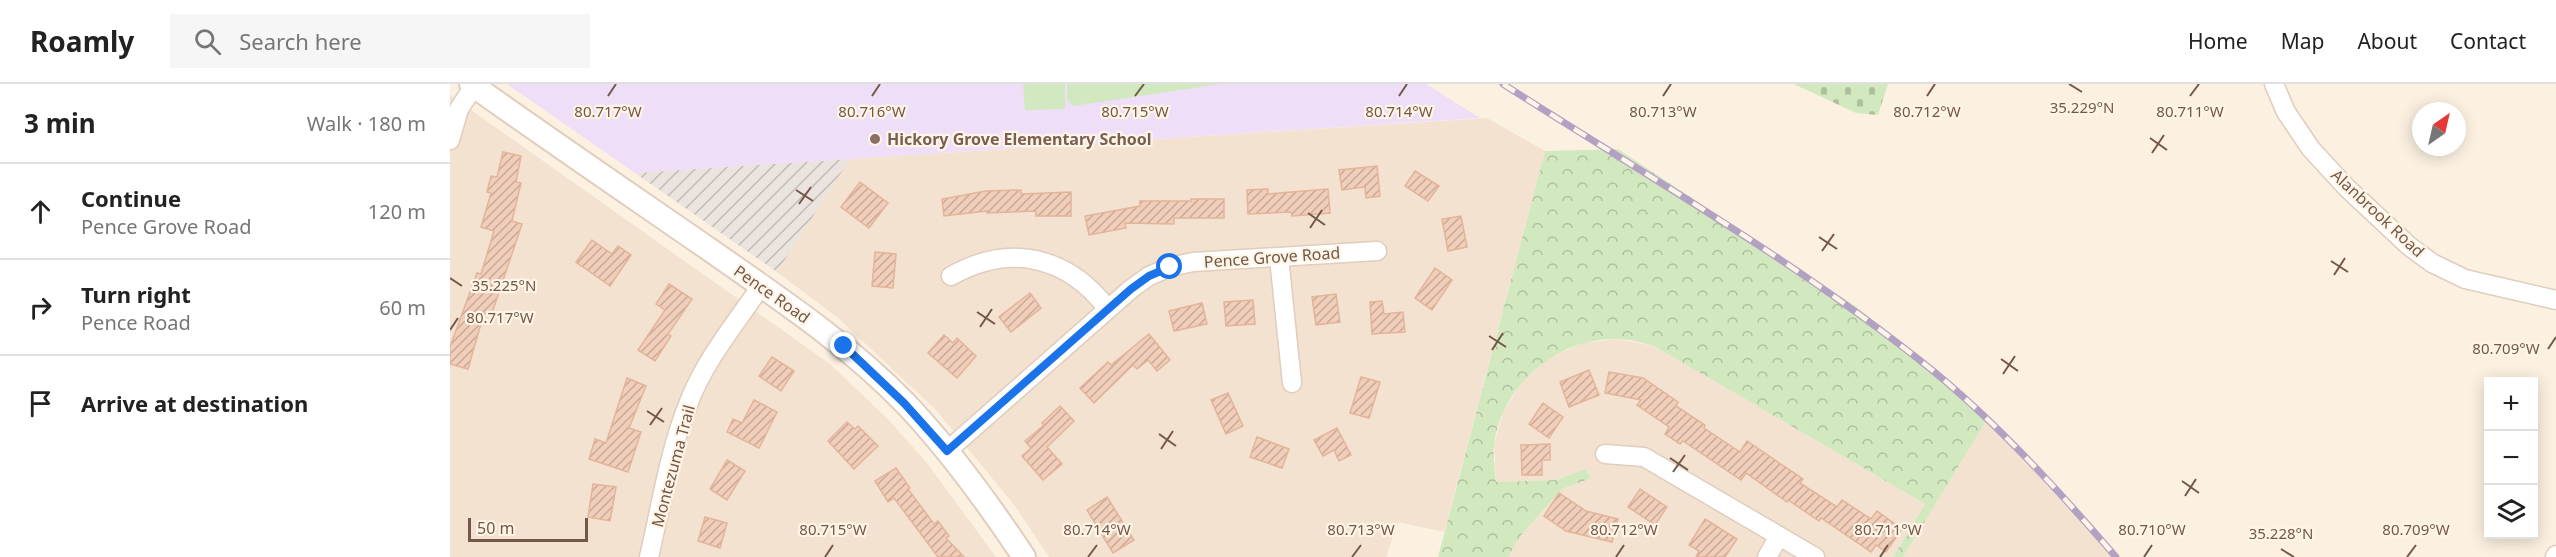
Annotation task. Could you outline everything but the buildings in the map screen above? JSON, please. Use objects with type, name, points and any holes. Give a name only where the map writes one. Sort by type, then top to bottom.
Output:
[{"type":"street","name":"Alanbrook Road","points":[[2274,84],[2286,112],[2311,148],[2348,188],[2409,246],[2432,263],[2465,279],[2556,300]]},
{"type":"street","points":[[450,140],[459,109],[472,85]]},
{"type":"street","name":"Pence Road","points":[[472,85],[844,346],[904,403],[947,451],[989,505],[1024,557]]},
{"type":"street","name":"Pence Grove Road","points":[[947,451],[1107,308],[1149,276],[1170,267],[1193,262],[1377,251]]},
{"type":"street","points":[[1279,258],[1292,383]]},
{"type":"street","points":[[951,276],[969,266],[988,261],[1035,260],[1067,270],[1081,279],[1107,308]]},
{"type":"street","name":"Montezuma Trail","points":[[649,557],[681,423],[690,399],[713,357],[761,286]]},
{"type":"street","points":[[1605,454],[1644,457],[1815,557]]},
{"type":"street","points":[[1767,557],[1779,536]]},
{"type":"shaded area","name":"Hickory Grove Elementary School","points":[[507,84],[1426,84],[1480,118],[635,173]]},
{"type":"shaded area","points":[[450,95],[830,364],[888,419],[927,463],[996,557],[450,557]]},
{"type":"shaded area","points":[[1487,118],[1545,151],[1444,532],[1398,522],[1386,557],[1049,557],[1015,506],[936,410],[838,318],[777,272],[850,159]]},
{"type":"shaded area","points":[[850,159],[777,272],[635,173]]},
{"type":"shaded area","points":[[1618,339],[1654,346],[1925,504],[1893,557],[1508,557],[1521,535],[1562,489],[1590,478],[1585,469],[1556,480],[1496,482],[1494,445],[1503,412],[1523,380],[1549,358],[1583,343]]},
{"type":"shaded area","points":[[1988,418],[2057,490],[2114,557],[1903,557]]},
{"type":"green space","points":[[1023,84],[1065,84],[1065,109],[1025,110]]},
{"type":"green space","points":[[1067,84],[1221,84],[1073,106],[1067,99]]},
{"type":"green space","points":[[1794,84],[1888,84],[1878,115],[1856,113]]},
{"type":"green space","points":[[1618,149],[1855,306],[1912,351],[1988,418],[1903,557],[1893,557],[1925,504],[1654,346],[1618,339],[1574,346],[1554,356],[1536,369],[1520,385],[1508,403],[1499,423],[1494,445],[1496,482],[1556,480],[1585,469],[1591,478],[1562,489],[1521,535],[1508,557],[1438,557],[1545,151]]},
{"type":"railway","points":[[1503,84],[1775,256],[1881,330],[1957,391],[2005,436],[2116,557]]},
{"type":"place","name":"Hickory Grove Elementary School","points":[[875,139]]},
{"type":"route","points":[[844,346],[904,403],[947,451],[1107,308],[1149,276],[1170,267]]}]
